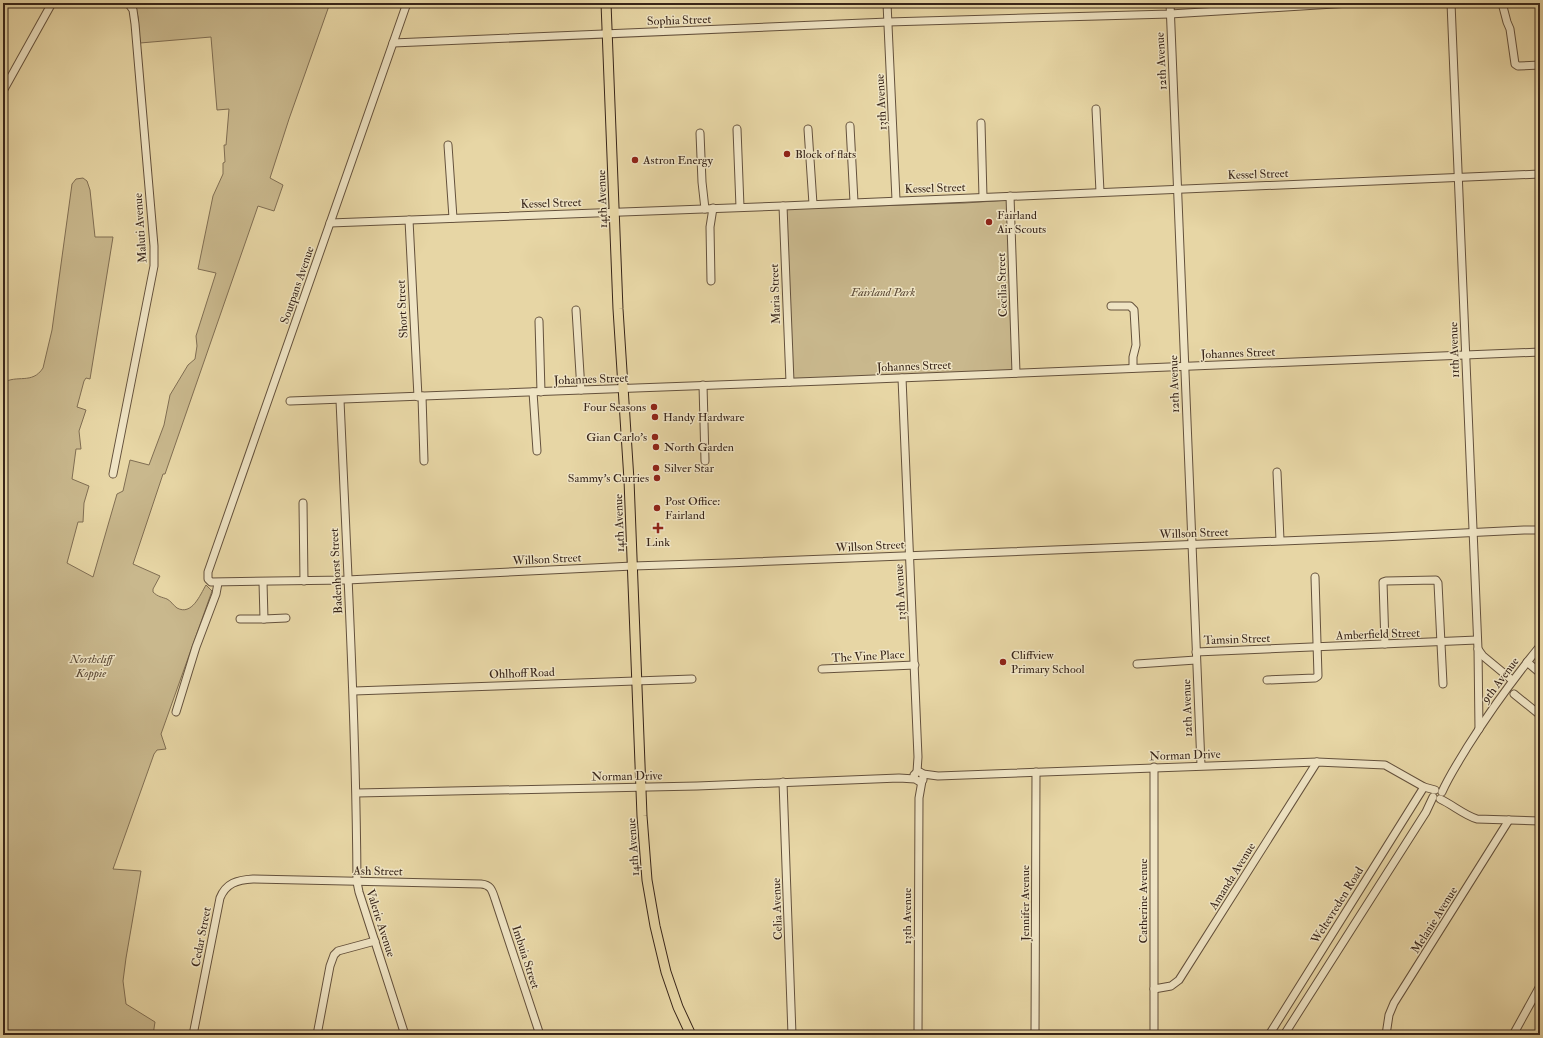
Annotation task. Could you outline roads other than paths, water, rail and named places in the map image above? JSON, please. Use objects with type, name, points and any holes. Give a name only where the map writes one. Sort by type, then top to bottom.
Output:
[{"type":"main road","name":"14th Avenue","points":[[606,3],[618,309],[629,480],[638,680],[642,816],[647,880],[655,926],[670,984],[691,1035]]},
{"type":"street","points":[[3,91],[52,3]]},
{"type":"street","name":"Maluti Avenue","points":[[112,474],[154,266],[154,246],[135,24],[132,10],[128,3]]},
{"type":"street","name":"Soutpans Avenue","points":[[218,583],[211,582],[207,575],[407,3]]},
{"type":"street","name":"13th Avenue","points":[[887,3],[896,200]]},
{"type":"street","name":"12th Avenue","points":[[1170,3],[1200,765]]},
{"type":"street","name":"Sophia Street","points":[[393,43],[888,22],[1170,14],[1350,3]]},
{"type":"street","name":"11th Avenue","points":[[1451,3],[1478,640],[1479,729]]},
{"type":"street","points":[[1502,3],[1510,29],[1515,64],[1518,66],[1540,65]]},
{"type":"street","points":[[1096,109],[1100,192]]},
{"type":"street","points":[[981,123],[983,197]]},
{"type":"street","points":[[850,126],[854,202]]},
{"type":"street","points":[[737,129],[740,207]]},
{"type":"street","points":[[808,129],[812,204]]},
{"type":"street","points":[[700,133],[702,182],[705,209]]},
{"type":"street","points":[[448,145],[453,218]]},
{"type":"street","name":"Kessel Street","points":[[330,223],[614,211],[783,206],[896,200],[1540,174]]},
{"type":"street","name":"Cecilia Street","points":[[1010,196],[1016,373]]},
{"type":"street","name":"Maria Street","points":[[783,206],[790,382]]},
{"type":"street","points":[[711,281],[710,227],[713,208]]},
{"type":"street","name":"Short Street","points":[[409,220],[424,461]]},
{"type":"street","points":[[1111,306],[1130,306],[1134,310],[1136,347],[1133,357],[1133,368]]},
{"type":"street","points":[[576,310],[581,390]]},
{"type":"street","points":[[537,451],[539,321]]},
{"type":"street","name":"Johannes Street","points":[[290,401],[1540,352]]},
{"type":"street","name":"13th Avenue","points":[[902,378],[919,777],[918,1035]]},
{"type":"street","points":[[704,385],[705,461]]},
{"type":"street","name":"Badenhorst Street","points":[[340,400],[354,691],[355,742]]},
{"type":"street","points":[[1277,472],[1280,540]]},
{"type":"street","points":[[303,503],[304,581]]},
{"type":"street","name":"Willson Street","points":[[218,583],[348,580],[633,566],[1540,530]]},
{"type":"street","points":[[1267,680],[1318,677],[1319,675],[1316,577]]},
{"type":"street","points":[[1385,644],[1384,581],[1437,581],[1443,684]]},
{"type":"street","points":[[262,582],[264,619]]},
{"type":"street","points":[[176,712],[196,647],[216,594],[218,583]]},
{"type":"street","points":[[240,619],[286,618]]},
{"type":"street","name":"Amberfield Street","points":[[1280,648],[1478,640]]},
{"type":"street","name":"9th Avenue","points":[[1479,729],[1512,680],[1540,646]]},
{"type":"street","name":"Tamsin Street","points":[[1196,652],[1280,648]]},
{"type":"street","points":[[1478,649],[1483,656],[1512,680]]},
{"type":"street","points":[[1137,664],[1196,660]]},
{"type":"street","points":[[1527,662],[1540,673]]},
{"type":"street","name":"The Vine Place","points":[[822,669],[915,664]]},
{"type":"street","name":"Ohlhoff Road","points":[[354,691],[692,679]]},
{"type":"street","points":[[1514,694],[1540,715]]},
{"type":"street","name":"Weltevreden Road","points":[[1284,1035],[1479,729]]},
{"type":"street","name":"Valerie Avenue","points":[[355,742],[357,793],[357,882],[405,1035]]},
{"type":"street","name":"Norman Drive","points":[[357,793],[642,787],[1200,765],[1317,762],[1385,765],[1425,787],[1477,819],[1540,821]]},
{"type":"street","name":"Amanda Avenue","points":[[1154,989],[1171,986],[1179,980],[1317,762]]},
{"type":"street","name":"Catherine Avenue","points":[[1154,767],[1154,1035]]},
{"type":"street","name":"Jennifer Avenue","points":[[1035,1035],[1036,772]]},
{"type":"street","name":"Celia Avenue","points":[[783,782],[792,1035]]},
{"type":"street","name":"Weltevreden Road","points":[[1269,1035],[1425,787]]},
{"type":"street","name":"Melanie Avenue","points":[[1386,1035],[1394,1003],[1508,820]]},
{"type":"street","name":"Ash Street","points":[[267,880],[481,884],[489,886]]},
{"type":"street","name":"Cedar Street","points":[[193,1035],[220,898],[223,891],[229,884],[237,881],[267,880]]},
{"type":"street","name":"Imbuia Street","points":[[489,886],[492,889],[540,1035]]},
{"type":"street","points":[[317,1035],[330,966],[334,955],[341,950],[375,941]]},
{"type":"street","points":[[1514,1035],[1540,986]]},
{"type":"place","name":"Block of flats","points":[[787,154]]},
{"type":"place","name":"Astron Energy","points":[[635,160]]},
{"type":"place","name":"Fairland Air Scouts","points":[[989,222]]},
{"type":"place","name":"Four Seasons","points":[[654,407]]},
{"type":"place","name":"Handy Hardware","points":[[655,417]]},
{"type":"place","name":"Gian Carlo's","points":[[655,437]]},
{"type":"place","name":"North Garden","points":[[656,447]]},
{"type":"place","name":"Silver Star","points":[[656,468]]},
{"type":"place","name":"Sammy's Curries","points":[[657,478]]},
{"type":"place","name":"Post Office: Fairland","points":[[657,508]]},
{"type":"place","name":"Link","points":[[658,528]]},
{"type":"place","name":"Cliffview Primary School","points":[[1003,662]]},
{"type":"park label","name":"Fairland Park","points":[[883,292]]},
{"type":"park label","name":"Northcliff Koppie","points":[[91,666]]}]
